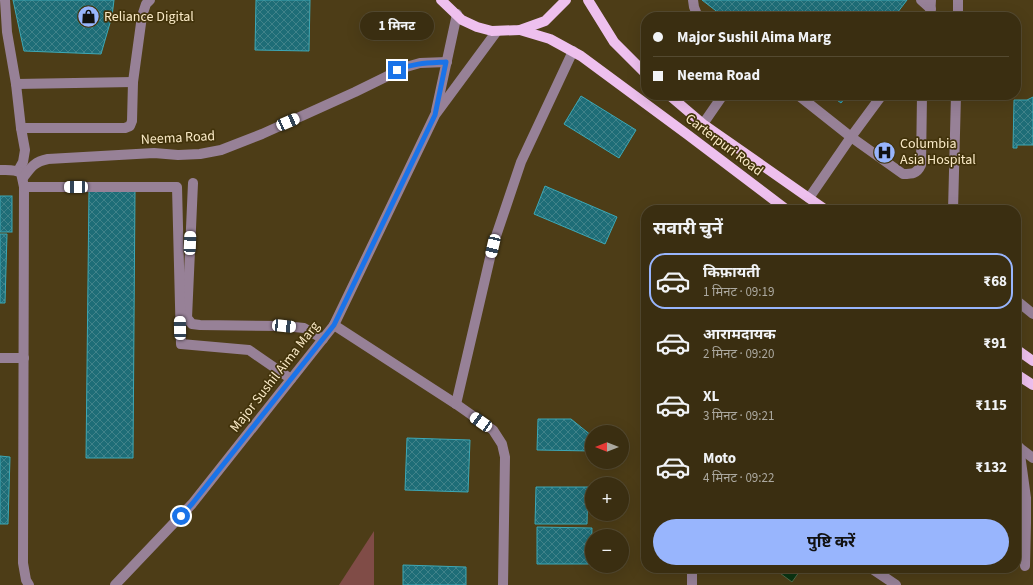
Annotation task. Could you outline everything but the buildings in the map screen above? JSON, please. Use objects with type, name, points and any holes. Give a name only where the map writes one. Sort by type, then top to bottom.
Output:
[{"type":"main road","points":[[441,0],[462,20],[477,27],[492,31],[520,30],[545,20],[566,0]]},
{"type":"main road","points":[[588,0],[614,42],[641,69]]},
{"type":"main road","name":"Carterpuri Road","points":[[520,30],[550,39],[581,56],[780,205]]},
{"type":"main road","name":"Carterpuri Road","points":[[674,100],[703,124],[819,205]]},
{"type":"main road","points":[[1021,353],[1033,361]]},
{"type":"main road","points":[[1021,377],[1033,385]]},
{"type":"street","points":[[5,0],[6,32],[16,84],[25,150],[22,179],[24,358],[23,563],[26,580],[29,585]]},
{"type":"street","points":[[21,128],[125,128],[130,126],[132,121],[133,82],[142,16],[146,4],[150,0]]},
{"type":"street","points":[[693,0],[696,12]]},
{"type":"street","points":[[921,0],[931,9]]},
{"type":"street","points":[[958,0],[958,12]]},
{"type":"street","name":"Major Sushil Aima Marg","points":[[435,115],[457,14]]},
{"type":"street","name":"Major Sushil Aima Marg","points":[[115,585],[192,504],[334,325],[435,115],[497,31]]},
{"type":"street","points":[[456,404],[495,238],[521,162],[573,51]]},
{"type":"street","name":"Neema Road","points":[[22,179],[32,165],[48,159],[154,153],[200,154],[221,150],[262,134],[406,67],[420,63],[446,62]]},
{"type":"street","points":[[16,84],[133,82]]},
{"type":"street","points":[[703,124],[720,100]]},
{"type":"street","points":[[804,100],[850,137],[903,174],[913,174],[919,171],[921,166],[922,100]]},
{"type":"street","points":[[809,198],[850,137],[878,100]]},
{"type":"street","points":[[953,205],[956,100]]},
{"type":"street","points":[[0,170],[13,170],[22,179],[177,187],[181,344],[249,350],[291,379]]},
{"type":"street","points":[[193,183],[187,318],[192,324],[284,326],[304,328],[323,339]]},
{"type":"street","points":[[1021,304],[1033,314]]},
{"type":"street","points":[[334,325],[456,404],[493,430],[502,444],[504,457],[503,585]]},
{"type":"street","points":[[0,358],[24,358]]},
{"type":"street","points":[[1021,449],[1033,458]]},
{"type":"street","points":[[1021,469],[1026,498],[1025,566]]},
{"type":"street","points":[[692,573],[692,585]]},
{"type":"street","points":[[878,573],[896,585]]},
{"type":"shaded area","points":[[374,531],[374,585],[339,585]]},
{"type":"shaded area","points":[[780,573],[798,573],[792,582]]},
{"type":"place","name":"Reliance Digital","points":[[88,17]]},
{"type":"place","name":"Columbia Asia Hospital","points":[[885,152]]},
{"type":"route","points":[[181,516],[334,325],[435,115],[446,62],[420,63],[397,70]]}]
